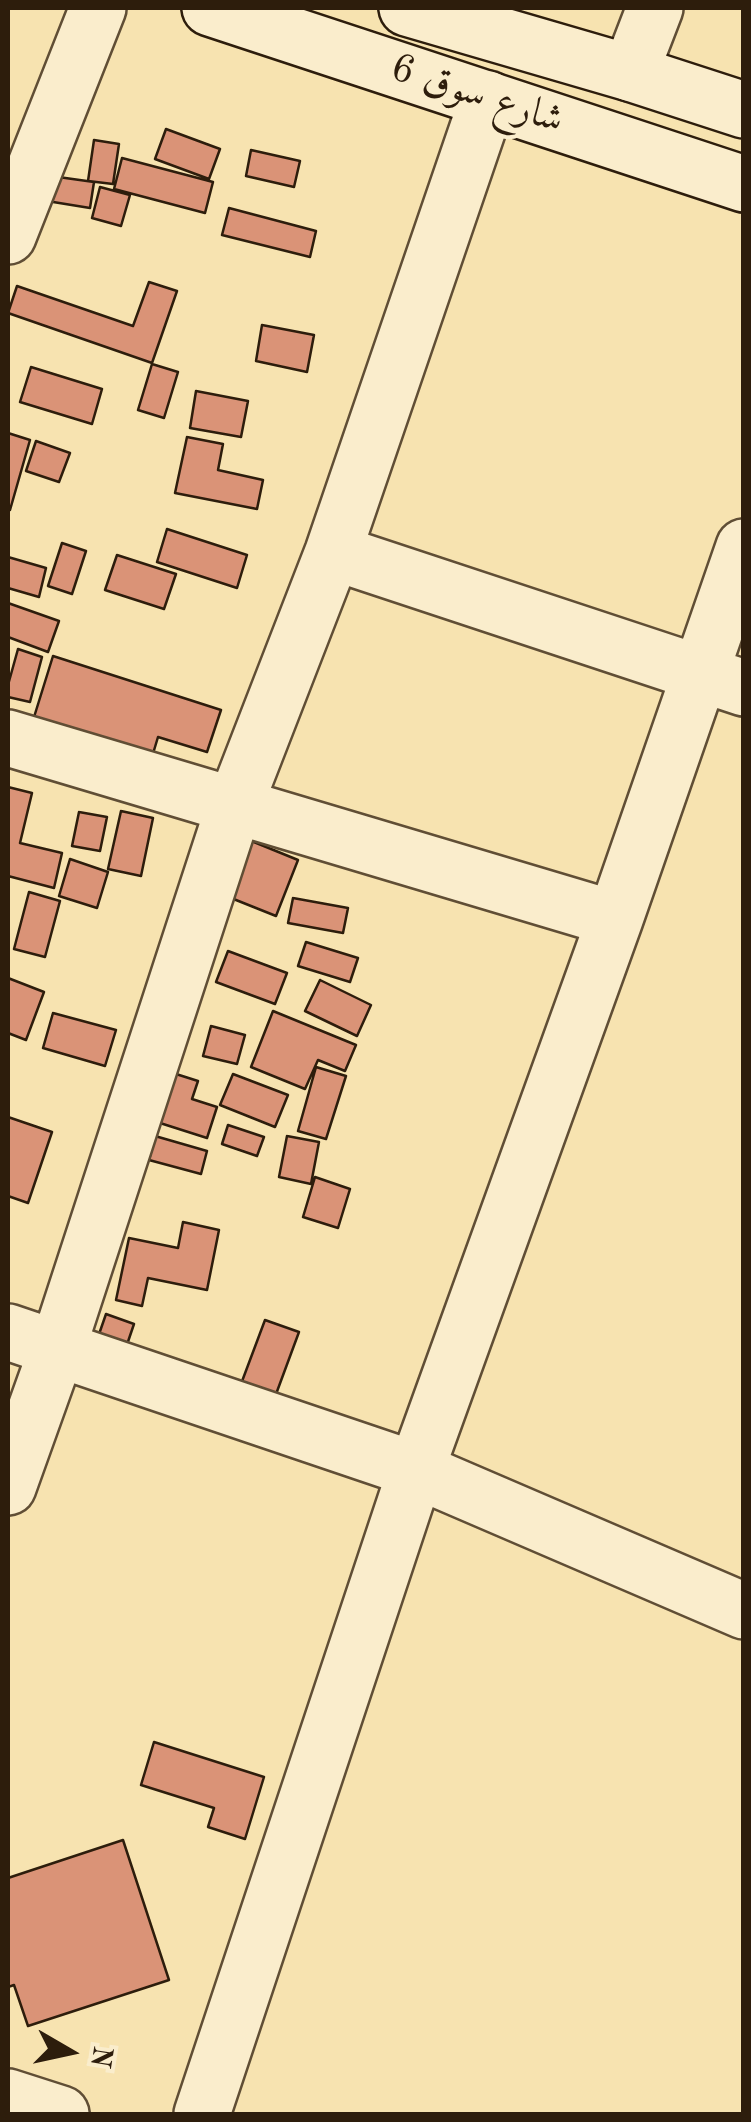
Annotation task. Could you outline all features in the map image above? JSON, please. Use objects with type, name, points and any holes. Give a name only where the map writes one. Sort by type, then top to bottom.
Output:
[{"type":"street","points":[[8,236],[98,8]]},
{"type":"street","name":"شارع سوق 6","points":[[210,8],[744,184]]},
{"type":"street","name":"شارع سوق 6","points":[[408,8],[744,110]]},
{"type":"street","points":[[630,73],[655,8]]},
{"type":"street","points":[[8,1486],[32,1341],[334,552],[488,99]]},
{"type":"street","points":[[202,2114],[416,1470],[615,919],[722,681],[744,547]]},
{"type":"street","points":[[334,552],[722,681]]},
{"type":"street","points":[[8,738],[615,919]]},
{"type":"street","points":[[32,1341],[416,1470],[744,1611]]},
{"type":"street","points":[[8,2097],[61,2114]]},
{"type":"building","points":[[166,129],[220,149],[209,179],[155,159]]},
{"type":"building","points":[[94,140],[119,144],[113,184],[88,181]]},
{"type":"building","points":[[251,150],[300,161],[294,187],[246,176]]},
{"type":"building","points":[[122,158],[213,182],[205,213],[114,189]]},
{"type":"building","points":[[51,176],[94,182],[90,208],[47,201]]},
{"type":"building","points":[[100,187],[130,195],[121,226],[92,218]]},
{"type":"building","points":[[229,208],[316,231],[310,257],[222,235]]},
{"type":"building","points":[[149,282],[177,291],[152,363],[8,313],[17,286],[133,326]]},
{"type":"building","points":[[262,325],[314,335],[307,372],[256,361]]},
{"type":"building","points":[[152,364],[178,372],[164,418],[138,410]]},
{"type":"building","points":[[31,367],[102,389],[92,424],[20,402]]},
{"type":"building","points":[[196,391],[248,401],[241,437],[190,428]]},
{"type":"building","points":[[8,433],[30,440],[10,510],[8,509]]},
{"type":"building","points":[[187,437],[223,444],[218,470],[263,480],[257,509],[175,493]]},
{"type":"building","points":[[36,441],[70,453],[59,482],[26,471]]},
{"type":"building","points":[[167,529],[247,555],[237,588],[157,562]]},
{"type":"building","points":[[62,543],[86,551],[72,594],[48,586]]},
{"type":"building","points":[[117,555],[176,574],[164,609],[105,590]]},
{"type":"building","points":[[8,557],[46,568],[39,597],[8,588]]},
{"type":"building","points":[[8,603],[59,621],[48,652],[8,637]]},
{"type":"building","points":[[18,649],[42,657],[30,702],[8,697]]},
{"type":"building","points":[[53,656],[221,710],[207,752],[158,737],[149,767],[30,730]]},
{"type":"building","points":[[8,787],[32,793],[20,843],[62,853],[54,888],[8,876]]},
{"type":"building","points":[[121,811],[153,818],[141,876],[108,869]]},
{"type":"building","points":[[79,812],[107,817],[100,851],[72,846]]},
{"type":"building","points":[[249,840],[298,860],[276,916],[226,896]]},
{"type":"building","points":[[70,859],[108,872],[97,908],[59,896]]},
{"type":"building","points":[[29,892],[60,901],[45,957],[14,949]]},
{"type":"building","points":[[293,898],[348,908],[343,933],[288,923]]},
{"type":"building","points":[[306,942],[358,958],[350,982],[298,966]]},
{"type":"building","points":[[228,951],[287,973],[275,1004],[216,982]]},
{"type":"building","points":[[8,978],[44,992],[26,1040],[8,1033]]},
{"type":"building","points":[[320,980],[371,1005],[357,1036],[305,1011]]},
{"type":"building","points":[[273,1011],[356,1045],[345,1071],[318,1060],[305,1089],[251,1067]]},
{"type":"building","points":[[53,1013],[116,1030],[105,1066],[43,1048]]},
{"type":"building","points":[[211,1026],[245,1035],[237,1064],[203,1056]]},
{"type":"building","points":[[316,1067],[346,1076],[326,1139],[298,1131]]},
{"type":"building","points":[[176,1074],[198,1081],[192,1099],[217,1107],[207,1138],[160,1123]]},
{"type":"building","points":[[233,1074],[288,1095],[275,1127],[220,1105]]},
{"type":"building","points":[[8,1117],[52,1132],[28,1203],[8,1196]]},
{"type":"building","points":[[228,1125],[264,1137],[257,1156],[222,1144]]},
{"type":"building","points":[[155,1136],[207,1151],[201,1174],[149,1160]]},
{"type":"building","points":[[287,1136],[319,1142],[311,1184],[279,1177]]},
{"type":"building","points":[[315,1177],[350,1189],[338,1228],[303,1217]]},
{"type":"building","points":[[183,1222],[219,1230],[207,1290],[148,1278],[142,1306],[116,1300],[129,1238],[178,1248]]},
{"type":"building","points":[[106,1314],[134,1324],[116,1377],[88,1366]]},
{"type":"building","points":[[265,1320],[299,1332],[272,1405],[238,1392]]},
{"type":"building","points":[[154,1742],[264,1777],[245,1839],[208,1827],[214,1808],[141,1785]]},
{"type":"building","points":[[123,1840],[169,1980],[28,2026],[14,1985],[8,1987],[8,1878]]}]
